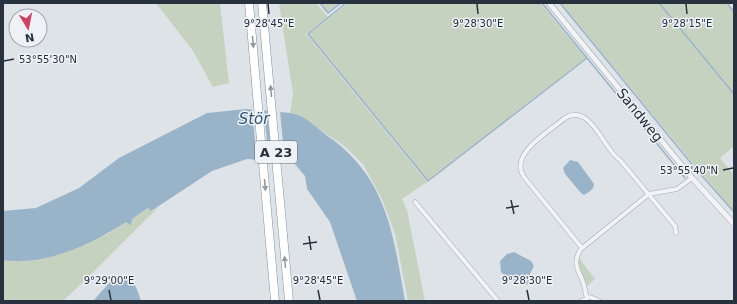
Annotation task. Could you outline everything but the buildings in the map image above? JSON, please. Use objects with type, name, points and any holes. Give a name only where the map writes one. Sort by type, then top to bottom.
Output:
[{"type":"highway","name":"A 23","points":[[249,3],[275,301]]},
{"type":"highway","name":"A 23","points":[[262,3],[289,301]]},
{"type":"street","name":"Sandweg","points":[[549,3],[692,178],[734,224]]},
{"type":"street","points":[[582,248],[524,177],[520,170],[522,156],[526,150],[565,118],[571,116],[578,116],[589,121],[606,142],[610,152],[620,160],[675,226],[676,233]]},
{"type":"street","points":[[587,298],[583,282],[576,268],[578,255],[582,248],[649,194],[677,189],[692,178]]},
{"type":"street","points":[[415,202],[498,301]]},
{"type":"street","points":[[581,301],[593,297],[599,301]]},
{"type":"green space","points":[[156,3],[220,3],[229,83],[213,87],[193,51]]},
{"type":"green space","points":[[279,3],[316,3],[328,17],[306,34],[427,182],[402,199],[407,210],[425,301],[408,301],[395,234],[382,199],[363,164],[343,145],[298,115],[290,113],[293,94]]},
{"type":"green space","points":[[321,3],[340,3],[328,12]]},
{"type":"green space","points":[[348,3],[540,3],[586,58],[428,180],[309,34]]},
{"type":"green space","points":[[561,3],[658,3],[734,95],[734,146],[720,158],[734,175],[733,210],[696,167]]},
{"type":"green space","points":[[659,3],[726,3],[734,12],[734,93]]},
{"type":"green space","points":[[160,206],[63,301],[3,301],[3,260],[106,235],[126,222],[130,222],[131,219],[149,208],[152,211]]},
{"type":"green space","points":[[579,258],[595,279],[587,286],[579,269]]},
{"type":"water","name":"Stör","points":[[246,109],[301,116],[346,150],[362,168],[374,187],[384,208],[391,229],[405,301],[357,301],[330,222],[307,189],[305,176],[294,163],[247,159],[212,171],[151,211],[148,208],[132,219],[131,225],[126,222],[83,246],[51,257],[35,260],[3,260],[3,211],[36,208],[79,188],[119,158],[207,113]]},
{"type":"water","points":[[570,160],[578,162],[594,184],[592,189],[584,195],[565,174],[563,168]]},
{"type":"water","points":[[514,252],[531,261],[534,266],[530,274],[531,281],[526,285],[507,278],[501,272],[500,261],[507,254]]},
{"type":"water","points":[[119,277],[124,277],[134,284],[141,301],[93,301],[111,281]]},
{"type":"pier","points":[[252,108],[264,109],[269,163],[257,162]]},
{"type":"pier","points":[[267,110],[280,111],[285,164],[272,163]]},
{"type":"waterway","points":[[320,3],[328,13],[341,3]]},
{"type":"waterway","points":[[346,3],[308,34],[428,181],[587,58],[542,3]]},
{"type":"waterway","points":[[560,3],[695,168],[734,212]]},
{"type":"waterway","points":[[659,3],[734,94]]},
{"type":"waterway","points":[[727,3],[734,12]]},
{"type":"waterway","points":[[587,58],[685,178]]}]
